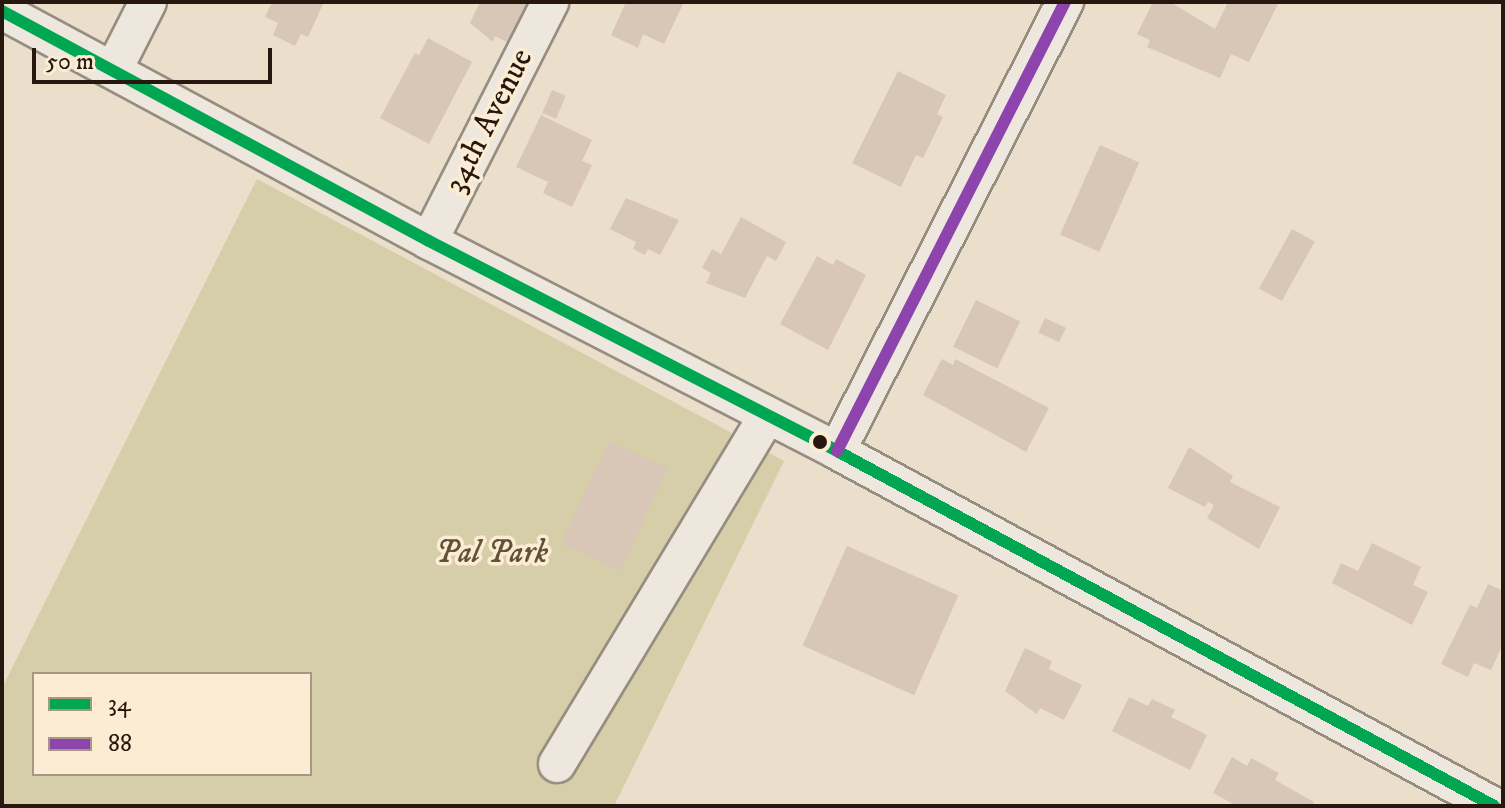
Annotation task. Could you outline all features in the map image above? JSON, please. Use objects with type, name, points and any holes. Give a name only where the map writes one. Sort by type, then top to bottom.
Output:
[{"type":"street","points":[[114,69],[148,2]]},
{"type":"street","name":"34th Avenue","points":[[429,241],[550,2]]},
{"type":"street","points":[[837,451],[1065,2]]},
{"type":"street","points":[[2,11],[429,241],[837,451],[1494,806]]},
{"type":"street","points":[[557,764],[767,416]]},
{"type":"green space","name":"Pal Park","points":[[257,179],[784,461],[614,806],[2,806],[2,688]]},
{"type":"building","points":[[272,2],[324,2],[308,37],[301,34],[295,46],[273,35],[278,23],[265,17]]},
{"type":"building","points":[[480,2],[532,2],[511,44],[495,36],[493,42],[470,23]]},
{"type":"building","points":[[626,2],[684,2],[664,44],[643,34],[638,48],[611,35]]},
{"type":"building","points":[[1153,2],[1170,2],[1215,29],[1228,2],[1279,2],[1249,62],[1231,54],[1220,78],[1147,47],[1150,40],[1137,34]]},
{"type":"building","points":[[428,38],[472,62],[429,144],[380,118],[415,53],[419,55]]},
{"type":"building","points":[[898,71],[946,95],[937,114],[943,117],[923,158],[916,155],[901,187],[852,163]]},
{"type":"building","points":[[552,90],[566,96],[556,119],[542,113]]},
{"type":"building","points":[[541,115],[592,140],[582,161],[592,165],[572,207],[543,193],[548,182],[516,167]]},
{"type":"building","points":[[1100,145],[1139,162],[1099,252],[1060,235]]},
{"type":"building","points":[[626,198],[679,220],[660,255],[648,249],[645,255],[633,249],[636,242],[610,229]]},
{"type":"building","points":[[741,217],[786,242],[776,261],[767,256],[745,298],[706,283],[711,273],[702,268],[712,249],[721,254]]},
{"type":"building","points":[[1292,229],[1315,242],[1282,301],[1259,288]]},
{"type":"building","points":[[817,256],[833,265],[836,259],[866,275],[828,350],[780,324]]},
{"type":"building","points":[[976,300],[1020,321],[997,368],[953,347]]},
{"type":"building","points":[[1045,318],[1066,328],[1059,342],[1038,333]]},
{"type":"building","points":[[942,359],[953,365],[955,359],[1049,408],[1026,452],[923,395]]},
{"type":"building","points":[[609,441],[668,468],[620,571],[561,543]]},
{"type":"building","points":[[1189,447],[1233,476],[1230,482],[1280,507],[1259,549],[1207,518],[1214,505],[1208,502],[1205,507],[1168,488]]},
{"type":"building","points":[[1372,543],[1421,567],[1413,585],[1428,592],[1412,625],[1332,583],[1341,563],[1358,571]]},
{"type":"building","points":[[847,546],[958,596],[914,695],[803,646]]},
{"type":"building","points":[[1488,584],[1503,591],[1503,644],[1491,670],[1474,663],[1468,677],[1441,664],[1470,605],[1477,608]]},
{"type":"building","points":[[1025,648],[1052,661],[1049,669],[1082,685],[1064,720],[1040,708],[1037,714],[1005,691]]},
{"type":"building","points":[[1129,697],[1148,706],[1152,699],[1175,710],[1171,717],[1207,735],[1190,770],[1112,731]]},
{"type":"building","points":[[1232,757],[1247,766],[1251,758],[1279,773],[1275,780],[1314,802],[1311,806],[1237,806],[1213,793]]},
{"type":"transit line","name":"88","points":[[837,451],[1065,2]]},
{"type":"transit line","name":"34","points":[[2,11],[429,241],[837,451],[1494,806]]}]
